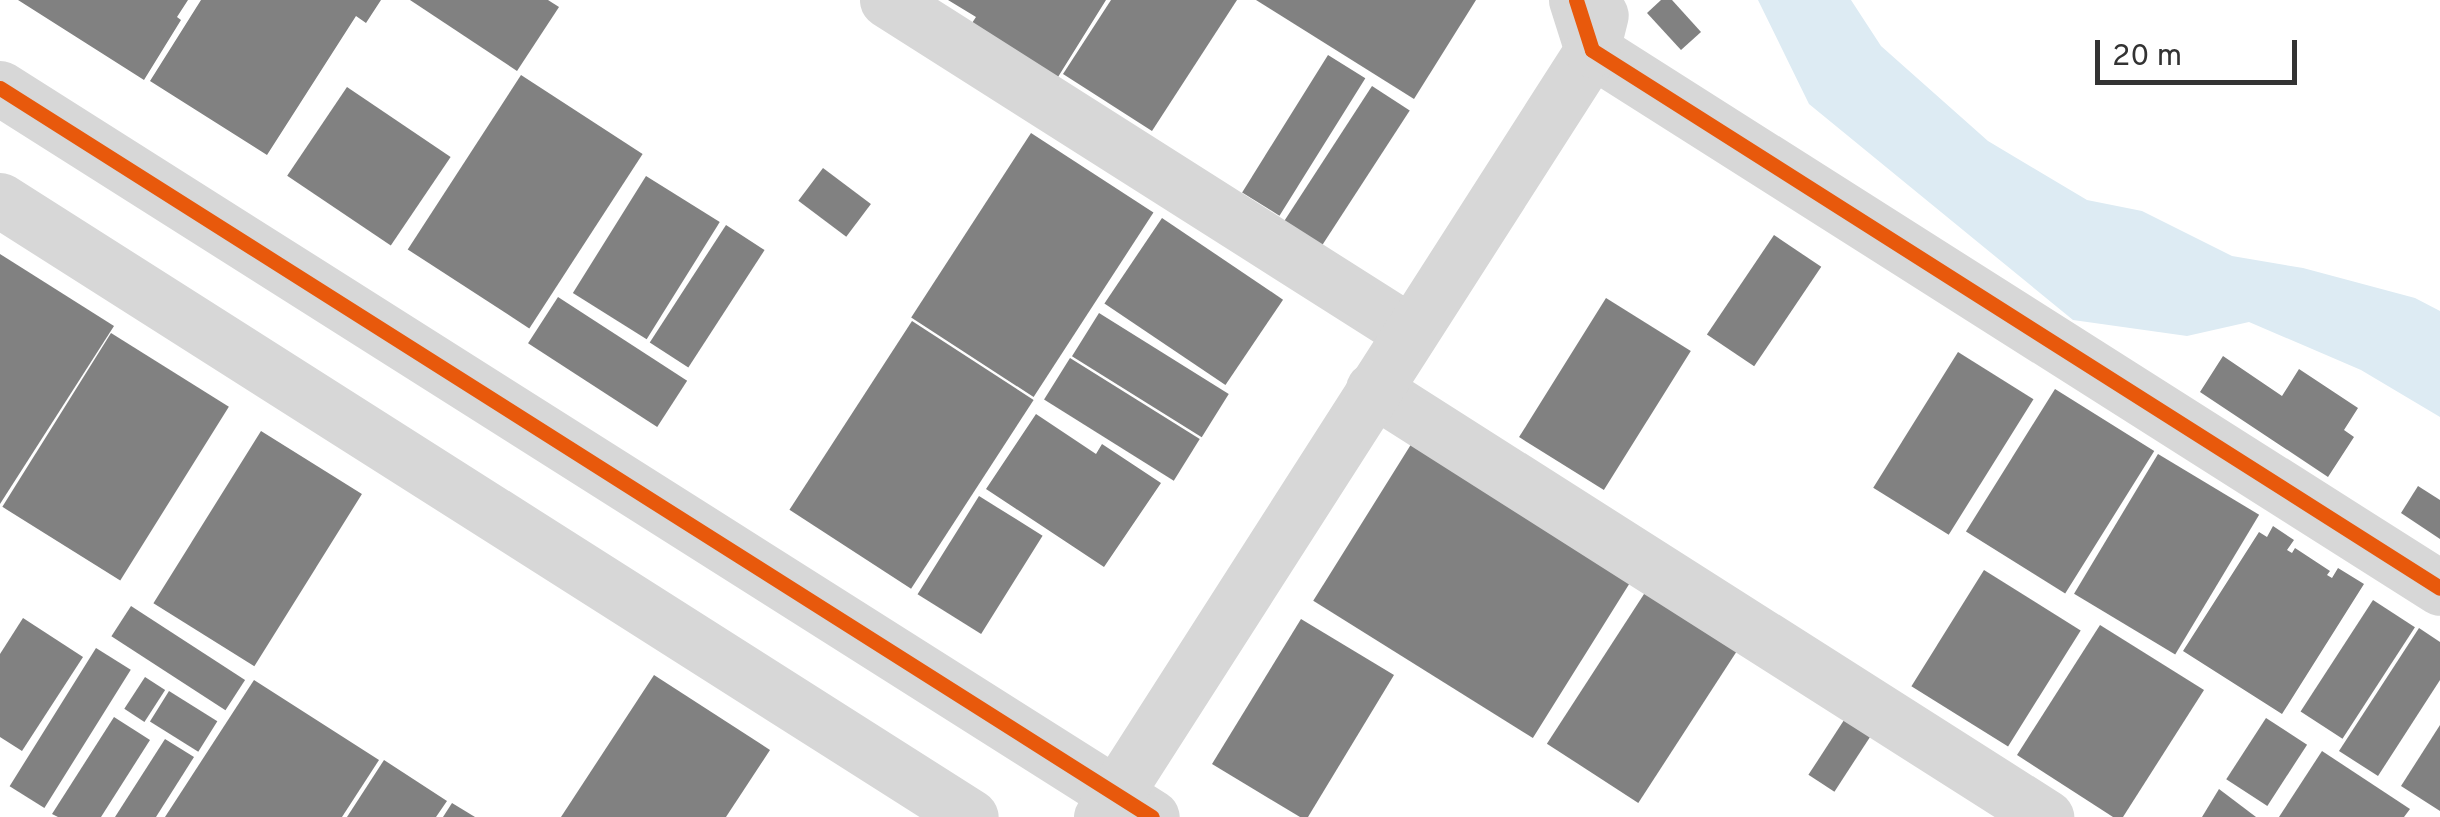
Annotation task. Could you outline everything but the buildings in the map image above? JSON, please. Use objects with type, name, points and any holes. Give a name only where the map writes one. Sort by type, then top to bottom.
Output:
[{"type":"street","points":[[887,0],[1410,332]]},
{"type":"street","points":[[0,88],[1123,809],[1410,332],[1591,17],[2440,588]]},
{"type":"street","points":[[0,200],[972,817]]},
{"type":"street","points":[[1373,389],[2046,817]]},
{"type":"shaded area","points":[[1758,0],[1851,0],[1881,46],[1988,141],[2087,200],[2142,211],[2232,256],[2303,268],[2415,298],[2440,311],[2440,417],[2361,370],[2249,322],[2187,336],[2073,320],[1809,104]]},
{"type":"cycle path","points":[[1576,0],[1592,50],[2440,588]]},
{"type":"cycle path","points":[[0,88],[1152,817]]}]
